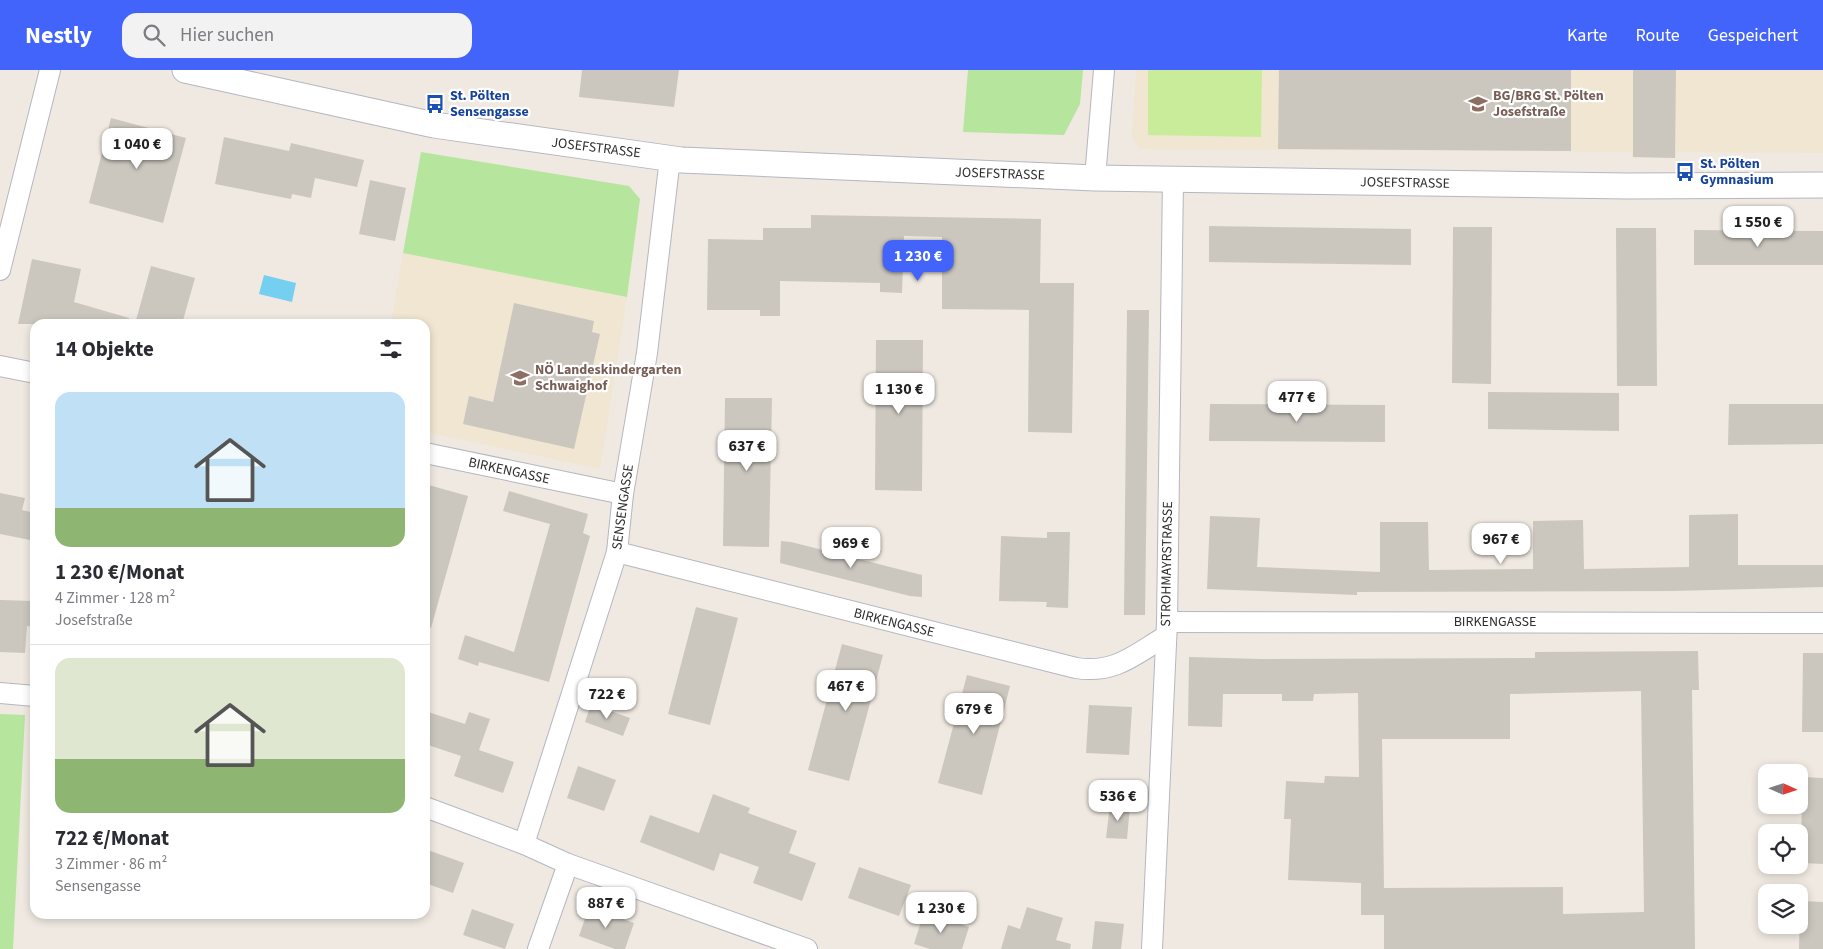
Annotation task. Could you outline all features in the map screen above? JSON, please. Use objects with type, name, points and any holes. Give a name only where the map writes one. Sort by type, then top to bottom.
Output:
[{"type":"street","points":[[0,270],[50,70]]},
{"type":"street","name":"JOSEFSTRASSE","points":[[185,70],[434,125],[670,158],[1095,178],[1628,186],[1823,185]]},
{"type":"street","points":[[1095,178],[1104,70]]},
{"type":"street","name":"SENSENGASSE","points":[[524,844],[617,552],[623,494],[647,353],[670,158]]},
{"type":"street","name":"STROHMAYRSTRASSE","points":[[1152,949],[1166,629],[1174,179]]},
{"type":"street","points":[[0,366],[30,372]]},
{"type":"street","name":"BIRKENGASSE","points":[[430,455],[623,494]]},
{"type":"street","name":"BIRKENGASSE","points":[[617,552],[1090,670],[1112,667],[1166,629],[1823,622]]},
{"type":"street","points":[[0,693],[30,696]]},
{"type":"street","points":[[430,809],[524,844],[568,864],[807,949]]},
{"type":"street","points":[[538,949],[568,864]]},
{"type":"shaded area","name":"BG/BRG St. Pölten Josefstraße","points":[[1136,70],[1823,70],[1823,153],[1677,152],[1676,158],[1632,158],[1632,152],[1140,149],[1132,138]]},
{"type":"shaded area","name":"NÖ Landeskindergarten Schwaighof","points":[[403,253],[627,297],[600,469],[430,433],[430,319],[392,319]]},
{"type":"green space","points":[[968,70],[1083,70],[1080,104],[1064,135],[963,132]]},
{"type":"green space","points":[[1148,70],[1262,70],[1261,137],[1148,135]]},
{"type":"green space","points":[[421,152],[629,186],[640,199],[627,297],[403,253]]},
{"type":"green space","points":[[0,714],[25,715],[13,949],[0,949]]},
{"type":"water","points":[[264,275],[296,283],[292,302],[259,294]]},
{"type":"building","points":[[582,70],[679,70],[674,107],[579,97]]},
{"type":"building","points":[[1279,70],[1571,70],[1571,151],[1278,149]]},
{"type":"building","points":[[1633,70],[1676,70],[1675,158],[1633,157]]},
{"type":"building","points":[[111,118],[186,138],[163,223],[89,203]]},
{"type":"building","points":[[224,137],[289,151],[291,143],[364,160],[357,187],[315,178],[311,198],[292,194],[291,199],[215,184]]},
{"type":"building","points":[[370,180],[406,188],[395,241],[359,234]]},
{"type":"building","points":[[811,215],[1041,219],[1040,283],[1074,283],[1072,433],[1028,432],[1029,310],[942,309],[942,237],[904,236],[902,293],[880,292],[880,283],[780,281],[780,316],[760,316],[760,310],[707,310],[708,239],[763,240],[763,228],[811,228]]},
{"type":"building","points":[[1209,226],[1411,229],[1411,265],[1209,262]]},
{"type":"building","points":[[1453,227],[1492,227],[1491,384],[1452,383]]},
{"type":"building","points":[[1616,228],[1656,228],[1657,386],[1617,386]]},
{"type":"building","points":[[1694,230],[1823,231],[1823,265],[1694,265]]},
{"type":"building","points":[[32,259],[81,269],[74,302],[129,318],[30,319],[30,324],[18,324]]},
{"type":"building","points":[[151,266],[195,278],[183,319],[136,319]]},
{"type":"building","points":[[514,303],[594,321],[592,332],[600,334],[574,449],[463,424],[469,396],[493,402]]},
{"type":"building","points":[[1127,310],[1149,310],[1145,615],[1124,615]]},
{"type":"building","points":[[876,340],[923,340],[922,491],[875,490]]},
{"type":"building","points":[[1488,392],[1619,393],[1619,431],[1488,429]]},
{"type":"building","points":[[725,398],[772,398],[769,547],[723,546]]},
{"type":"building","points":[[1210,404],[1385,405],[1385,442],[1209,441]]},
{"type":"building","points":[[1729,404],[1823,404],[1823,444],[1728,445]]},
{"type":"building","points":[[430,485],[468,496],[430,628]]},
{"type":"building","points":[[509,491],[588,514],[583,533],[590,536],[549,682],[479,662],[478,666],[458,659],[465,635],[514,652],[550,524],[503,511]]},
{"type":"building","points":[[0,493],[25,498],[22,510],[30,512],[30,540],[0,534]]},
{"type":"building","points":[[1738,514],[1738,565],[1823,565],[1823,587],[1673,591],[1357,592],[1357,595],[1207,589],[1210,516],[1260,518],[1257,567],[1380,572],[1380,522],[1428,522],[1429,570],[1533,569],[1533,521],[1583,520],[1584,569],[1689,567],[1689,515]]},
{"type":"building","points":[[1047,532],[1070,532],[1068,608],[1046,607],[1047,602],[999,601],[1001,536],[1047,538]]},
{"type":"building","points":[[781,541],[922,575],[922,597],[910,596],[780,563]]},
{"type":"building","points":[[0,600],[30,601],[30,626],[27,626],[25,653],[0,652]]},
{"type":"building","points":[[696,607],[738,618],[710,725],[668,714]]},
{"type":"building","points":[[842,644],[883,655],[849,781],[808,770]]},
{"type":"building","points":[[1698,651],[1699,690],[1692,690],[1695,949],[1384,949],[1384,915],[1361,915],[1361,883],[1288,880],[1291,819],[1284,819],[1286,781],[1324,783],[1325,776],[1359,777],[1358,693],[1314,694],[1313,701],[1282,701],[1282,694],[1223,694],[1222,727],[1188,726],[1189,657],[1261,659],[1535,658],[1535,652]],"holes":[[[1641,691],[1644,912],[1563,914],[1563,887],[1384,888],[1382,739],[1510,739],[1510,694]]]},
{"type":"building","points":[[1803,653],[1823,653],[1823,732],[1802,732]]},
{"type":"building","points":[[967,675],[1010,686],[982,795],[938,783]]},
{"type":"building","points":[[591,704],[630,718],[623,736],[585,722]]},
{"type":"building","points":[[1089,705],[1132,707],[1129,755],[1086,753]]},
{"type":"building","points":[[469,712],[490,719],[479,750],[514,762],[503,793],[454,776],[461,756],[430,746],[430,713],[465,724]]},
{"type":"building","points":[[578,766],[616,780],[604,811],[567,798]]},
{"type":"building","points":[[1808,777],[1823,778],[1823,864],[1808,863],[1808,824],[1801,824],[1802,814],[1808,814]]},
{"type":"building","points":[[713,794],[750,808],[748,813],[797,831],[789,853],[816,863],[802,901],[753,883],[759,867],[720,853],[714,871],[640,842],[650,815],[699,833]]},
{"type":"building","points":[[1110,805],[1130,806],[1127,839],[1106,838]]},
{"type":"building","points":[[430,851],[464,863],[453,893],[430,885]]},
{"type":"building","points":[[859,867],[911,885],[899,916],[848,898]]},
{"type":"building","points":[[1808,901],[1823,902],[1823,949],[1799,949],[1799,934],[1808,934]]},
{"type":"building","points":[[589,907],[634,923],[625,949],[615,949],[579,936]]},
{"type":"building","points":[[1027,907],[1063,918],[1056,940],[1071,944],[1070,949],[1001,949],[1008,925],[1020,929]]},
{"type":"building","points":[[472,909],[514,924],[505,949],[463,935]]},
{"type":"building","points":[[924,912],[969,927],[962,949],[930,949],[914,944]]},
{"type":"building","points":[[1095,921],[1124,924],[1121,949],[1092,949]]},
{"type":"place","name":"St. Pölten Sensengasse","points":[[435,104]]},
{"type":"place","name":"BG/BRG St. Pölten Josefstraße","points":[[1478,104]]},
{"type":"place","name":"St. Pölten Gymnasium","points":[[1685,172]]},
{"type":"place","name":"NÖ Landeskindergarten Schwaighof","points":[[520,378]]}]
